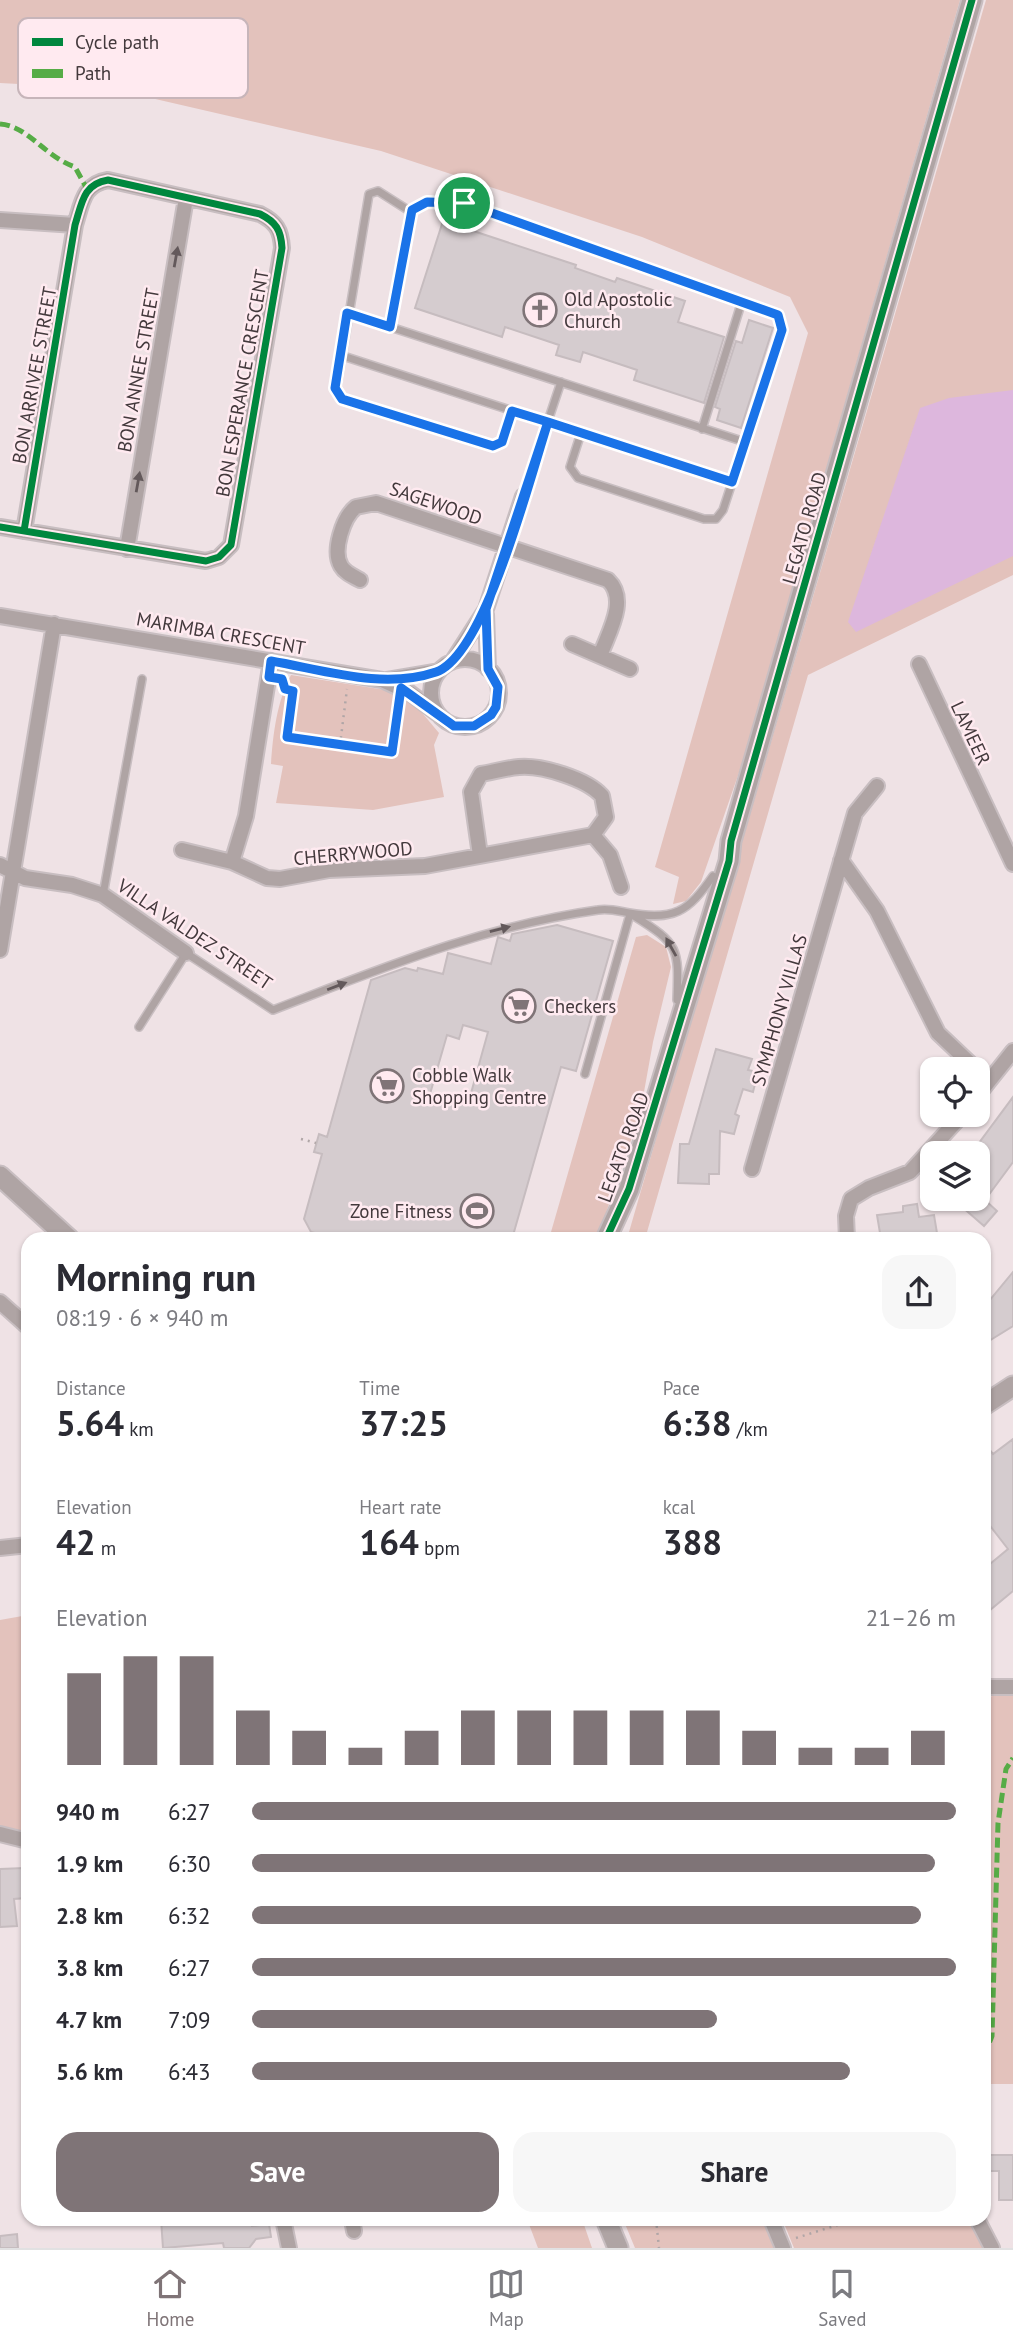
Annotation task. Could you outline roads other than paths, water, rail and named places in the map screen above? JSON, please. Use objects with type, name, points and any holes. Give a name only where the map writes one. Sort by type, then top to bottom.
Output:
[{"type":"street","name":"LEGATO ROAD","points":[[610,1232],[629,1189],[729,860],[731,841],[972,0]]},
{"type":"street","name":"BON ESPERANCE CRESCENT","points":[[0,527],[206,561],[219,557],[231,544],[282,236],[270,219],[260,214],[108,180],[96,182],[87,189],[75,225]]},
{"type":"street","name":"BON ANNEE STREET","points":[[127,549],[186,198]]},
{"type":"street","points":[[0,220],[75,225]]},
{"type":"street","name":"BON ARRIVEE STREET","points":[[24,531],[75,225]]},
{"type":"street","points":[[486,609],[488,669],[498,687],[498,697],[491,715],[474,726],[454,726],[438,714],[432,688],[439,671],[452,662],[486,609],[523,496]]},
{"type":"street","name":"SAGEWOOD","points":[[360,580],[344,570],[339,554],[344,522],[351,511],[363,504],[376,503],[507,548]]},
{"type":"street","points":[[507,548],[608,580],[614,586],[618,605],[600,656]]},
{"type":"street","name":"MARIMBA CRESCENT","points":[[0,615],[382,680],[401,688],[438,714]]},
{"type":"street","points":[[0,950],[54,624]]},
{"type":"street","points":[[572,644],[630,669]]},
{"type":"street","points":[[232,862],[246,816],[271,661]]},
{"type":"street","points":[[452,662],[475,661],[488,669]]},
{"type":"street","name":"LAMEER","points":[[919,664],[1011,856]]},
{"type":"street","name":"MARIMBA CRESCENT","points":[[382,680],[439,671]]},
{"type":"street","points":[[481,855],[471,792],[481,774],[521,767],[536,768],[596,789],[603,796],[606,817],[593,835],[610,855],[621,887]]},
{"type":"street","name":"SYMPHONY VILLAS","points":[[752,1169],[855,813],[877,786]]},
{"type":"street","name":"CHERRYWOOD","points":[[182,850],[232,862],[267,878],[280,879],[329,870],[425,866],[593,835]]},
{"type":"street","name":"LEGATO ROAD","points":[[667,1065],[670,1027],[677,1000],[720,854],[731,841]]},
{"type":"street","points":[[841,860],[877,911],[938,1033],[963,1057]]},
{"type":"street","name":"VILLA VALDEZ STREET","points":[[0,864],[25,878],[72,885],[103,895],[187,953]]},
{"type":"street","points":[[991,1080],[1013,1051]]},
{"type":"street","points":[[847,1232],[846,1216],[851,1199],[869,1188],[910,1172],[951,1127]]},
{"type":"street","points":[[0,1176],[61,1232]]},
{"type":"street","name":"LEGATO ROAD","points":[[623,1232],[628,1214],[629,1189]]},
{"type":"street","points":[[0,1303],[21,1321]]},
{"type":"street","points":[[991,1400],[1013,1386]]},
{"type":"street","points":[[0,1549],[21,1546]]},
{"type":"street","points":[[991,1687],[1013,1687]]},
{"type":"street","points":[[0,1834],[21,1839]]},
{"type":"street","points":[[285,2226],[289,2248]]},
{"type":"street","points":[[597,2226],[604,2248]]},
{"type":"street","points":[[609,2226],[618,2248]]},
{"type":"street","points":[[774,2226],[782,2245]]},
{"type":"street","points":[[981,2226],[992,2248]]},
{"type":"lane","points":[[411,212],[378,191],[369,194],[335,388],[342,399],[493,446],[502,442],[512,411]]},
{"type":"lane","points":[[390,327],[411,212],[427,202],[464,203],[774,313],[782,325],[722,514],[708,520],[578,478],[570,471],[570,464],[580,432]]},
{"type":"lane","points":[[702,429],[742,301]]},
{"type":"lane","points":[[347,313],[745,442]]},
{"type":"lane","points":[[340,355],[732,482]]},
{"type":"lane","points":[[523,496],[561,382]]},
{"type":"lane","points":[[103,895],[142,679]]},
{"type":"lane","points":[[630,914],[658,916],[683,911],[693,903],[713,876]]},
{"type":"lane","name":"VILLA VALDEZ STREET","points":[[187,953],[273,1010],[464,938],[543,919],[601,909],[630,914]]},
{"type":"lane","points":[[630,914],[662,934],[674,947],[677,1000]]},
{"type":"lane","points":[[585,1074],[630,914]]},
{"type":"lane","points":[[139,1027],[187,953]]},
{"type":"place","name":"Old Apostolic Church","points":[[540,310]]},
{"type":"place","name":"Checkers","points":[[519,1006]]},
{"type":"place","name":"Cobble Walk Shopping Centre","points":[[387,1086]]},
{"type":"place","name":"Zone Fitness","points":[[477,1211]]}]
